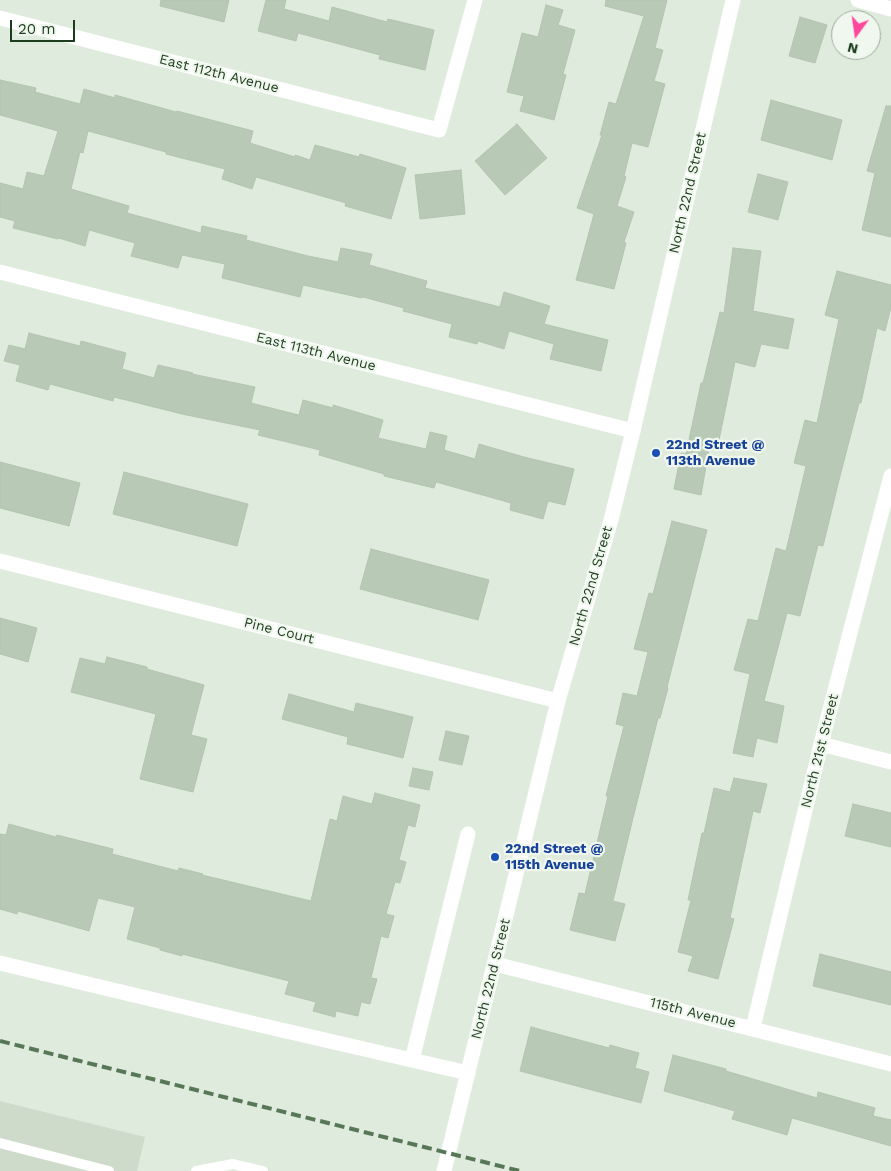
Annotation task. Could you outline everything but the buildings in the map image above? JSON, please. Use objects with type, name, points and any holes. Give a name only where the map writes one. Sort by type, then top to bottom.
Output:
[{"type":"street","name":"East 112th Avenue","points":[[0,18],[439,130],[475,0]]},
{"type":"street","name":"North 22nd Street","points":[[444,1171],[558,702],[611,520],[633,431],[733,0]]},
{"type":"street","points":[[858,0],[891,9]]},
{"type":"street","name":"East 113th Avenue","points":[[0,272],[633,431]]},
{"type":"street","name":"North 21st Street","points":[[753,1028],[821,744],[891,476]]},
{"type":"street","name":"Pine Court","points":[[0,561],[558,702]]},
{"type":"street","points":[[821,744],[891,762]]},
{"type":"street","points":[[412,1060],[468,834]]},
{"type":"street","points":[[0,963],[468,1073]]},
{"type":"street","name":"115th Avenue","points":[[495,964],[891,1064]]},
{"type":"lane","points":[[0,1143],[109,1171]]},
{"type":"lane","points":[[196,1171],[233,1164],[263,1171]]},
{"type":"shaded area","points":[[0,1101],[145,1137],[137,1171],[0,1171]]},
{"type":"railway","points":[[0,1041],[520,1171]]},
{"type":"place","name":"22nd Street @ 113th Avenue","points":[[656,453]]},
{"type":"place","name":"22nd Street @ 115th Avenue","points":[[495,857]]}]
